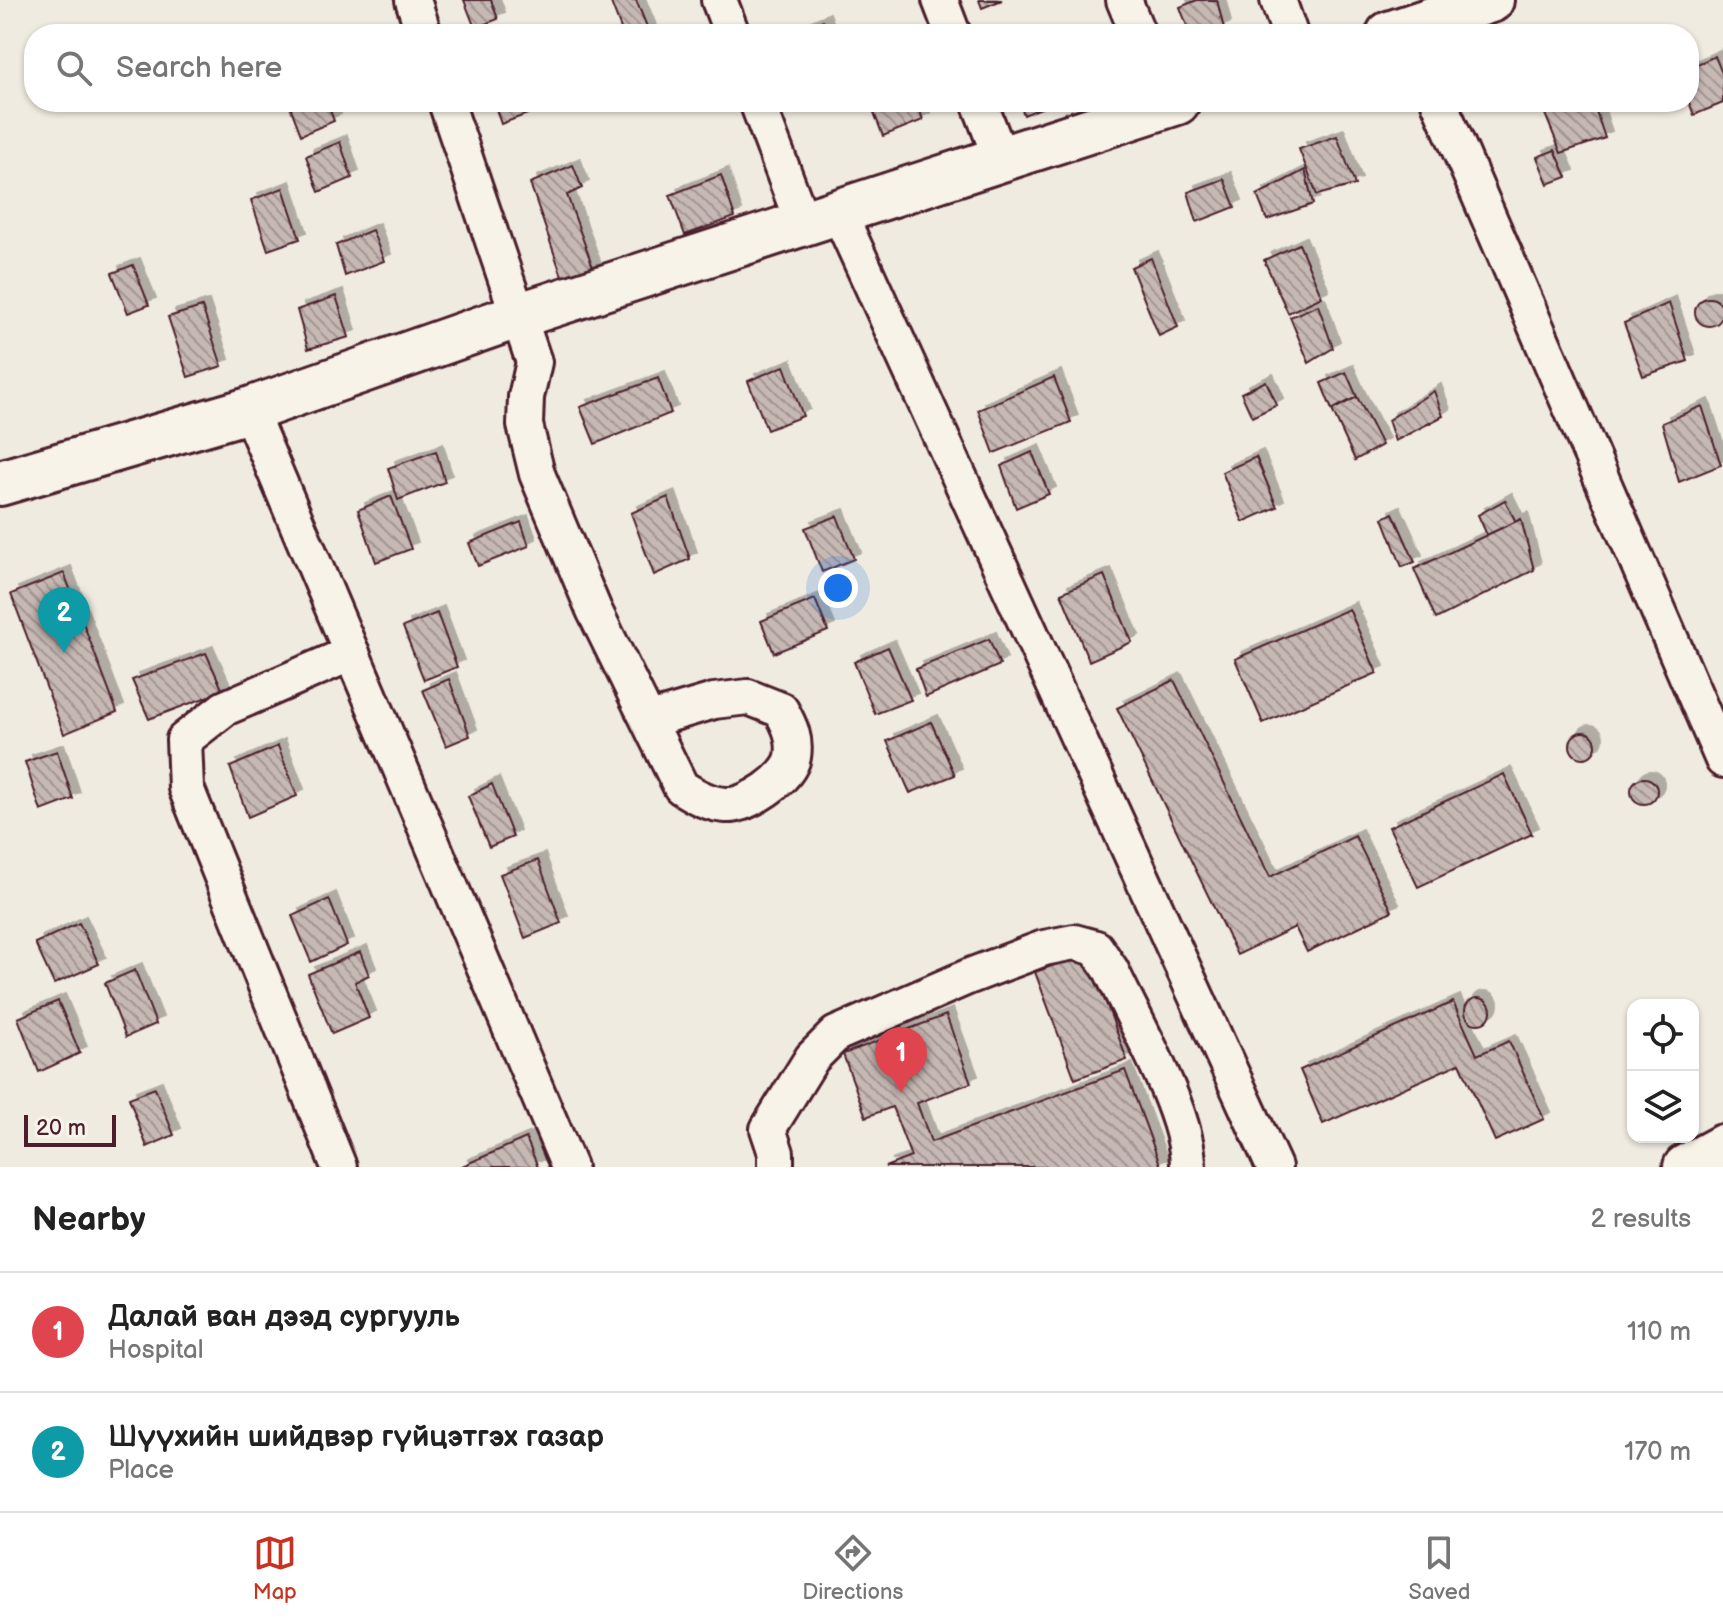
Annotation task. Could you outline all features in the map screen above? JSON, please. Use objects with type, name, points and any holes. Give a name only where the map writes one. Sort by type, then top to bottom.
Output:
[{"type":"main road","points":[[1424,24],[1491,0]]},
{"type":"main road","points":[[0,483],[249,410],[517,316],[1145,112]]},
{"type":"main road","points":[[1686,1167],[1723,1147]]},
{"type":"street","points":[[413,0],[421,24]]},
{"type":"street","points":[[719,0],[728,24]]},
{"type":"street","points":[[940,0],[949,24]]},
{"type":"street","points":[[1124,0],[1134,24]]},
{"type":"street","points":[[1278,0],[1286,24]]},
{"type":"street","points":[[449,112],[534,362],[526,397],[525,425],[537,474],[594,610],[650,720]]},
{"type":"street","points":[[763,112],[821,218],[1274,1167]]},
{"type":"street","points":[[983,112],[1001,159]]},
{"type":"street","points":[[1443,112],[1723,760]]},
{"type":"street","points":[[249,410],[569,1167]]},
{"type":"street","points":[[339,1167],[186,788],[184,740],[225,708],[352,653]]},
{"type":"street","points":[[776,1167],[776,1153],[768,1129],[812,1058],[836,1034],[970,976],[1044,948],[1074,942],[1096,948],[1111,970],[1180,1122],[1188,1151],[1188,1167]]},
{"type":"building","points":[[464,0],[491,0],[498,19],[473,24]]},
{"type":"building","points":[[610,0],[636,0],[646,24],[619,24]]},
{"type":"building","points":[[979,0],[1002,0],[982,8]]},
{"type":"building","points":[[1197,0],[1217,0],[1223,24],[1186,24],[1180,7]]},
{"type":"building","points":[[1715,56],[1723,76],[1723,103],[1694,115],[1693,112],[1699,112],[1699,63]]},
{"type":"building","points":[[292,112],[331,112],[334,121],[301,135]]},
{"type":"building","points":[[497,112],[533,112],[501,124]]},
{"type":"building","points":[[874,112],[920,112],[923,120],[883,136]]},
{"type":"building","points":[[1544,112],[1596,112],[1605,138],[1561,153]]},
{"type":"building","points":[[1337,136],[1355,185],[1317,195],[1299,149]]},
{"type":"building","points":[[340,142],[352,178],[319,192],[306,156]]},
{"type":"building","points":[[1555,150],[1567,177],[1548,184],[1537,157]]},
{"type":"building","points":[[573,165],[582,188],[567,195],[595,273],[565,285],[530,183]]},
{"type":"building","points":[[1305,170],[1313,204],[1267,220],[1257,195]]},
{"type":"building","points":[[721,175],[735,217],[685,235],[670,195]]},
{"type":"building","points":[[1224,179],[1235,207],[1197,222],[1188,192]]},
{"type":"building","points":[[283,188],[300,239],[268,250],[251,200]]},
{"type":"building","points":[[372,230],[384,261],[345,276],[336,245]]},
{"type":"building","points":[[1299,244],[1322,297],[1288,313],[1264,260]]},
{"type":"building","points":[[1151,258],[1178,327],[1159,336],[1131,267]]},
{"type":"building","points":[[133,265],[149,305],[128,313],[112,273]]},
{"type":"building","points":[[336,296],[349,337],[308,349],[297,310]]},
{"type":"building","points":[[1709,298],[1719,302],[1723,312],[1719,322],[1709,326],[1699,322],[1695,312],[1699,302]]},
{"type":"building","points":[[1669,303],[1688,361],[1643,376],[1624,323]]},
{"type":"building","points":[[1318,305],[1333,348],[1309,363],[1290,317]]},
{"type":"building","points":[[202,307],[222,366],[188,377],[168,317]]},
{"type":"building","points":[[784,366],[803,416],[767,430],[748,381]]},
{"type":"building","points":[[1346,372],[1357,397],[1332,410],[1321,383]]},
{"type":"building","points":[[1054,377],[1071,422],[994,453],[978,410]]},
{"type":"building","points":[[658,378],[671,413],[595,444],[580,407]]},
{"type":"building","points":[[1266,381],[1277,405],[1252,417],[1241,393]]},
{"type":"building","points":[[1434,391],[1443,416],[1395,441],[1388,420]]},
{"type":"building","points":[[1357,397],[1382,445],[1355,460],[1332,410]]},
{"type":"building","points":[[1702,406],[1721,465],[1679,482],[1662,423]]},
{"type":"building","points":[[436,451],[445,482],[398,500],[388,468]]},
{"type":"building","points":[[1032,452],[1049,494],[1016,508],[1001,466]]},
{"type":"building","points":[[1256,457],[1277,507],[1243,522],[1222,472]]},
{"type":"building","points":[[391,496],[411,549],[376,562],[358,510]]},
{"type":"building","points":[[668,497],[690,559],[654,575],[631,513]]},
{"type":"building","points":[[1505,500],[1516,522],[1487,535],[1478,515]]},
{"type":"building","points":[[1393,513],[1415,562],[1402,567],[1383,518]]},
{"type":"building","points":[[837,516],[854,559],[822,572],[805,528]]},
{"type":"building","points":[[1521,519],[1534,570],[1436,619],[1414,569]]},
{"type":"building","points":[[521,522],[529,546],[478,566],[469,543]]},
{"type":"building","points":[[64,573],[117,712],[64,734],[11,594]]},
{"type":"building","points":[[1104,575],[1132,642],[1089,661],[1061,593]]},
{"type":"building","points":[[815,599],[828,631],[774,653],[761,621]]},
{"type":"building","points":[[1349,609],[1377,673],[1263,723],[1235,659]]},
{"type":"building","points":[[437,613],[457,667],[424,680],[403,627]]},
{"type":"building","points":[[989,639],[1000,665],[926,697],[916,669]]},
{"type":"building","points":[[888,647],[911,700],[875,714],[854,662]]},
{"type":"building","points":[[206,653],[223,691],[149,719],[132,680]]},
{"type":"building","points":[[449,679],[470,736],[446,746],[423,690]]},
{"type":"building","points":[[1174,680],[1270,877],[1355,836],[1392,911],[1307,952],[1295,927],[1237,955],[1117,708]]},
{"type":"building","points":[[931,722],[955,775],[910,793],[887,741]]},
{"type":"building","points":[[1583,732],[1592,736],[1596,745],[1592,754],[1583,758],[1574,754],[1570,745],[1574,736]]},
{"type":"building","points":[[278,746],[297,796],[248,817],[230,767]]},
{"type":"building","points":[[57,751],[73,799],[41,811],[25,762]]},
{"type":"building","points":[[1504,774],[1532,834],[1418,887],[1389,827]]},
{"type":"building","points":[[1644,778],[1653,782],[1657,791],[1653,800],[1644,804],[1635,800],[1631,791],[1635,782]]},
{"type":"building","points":[[492,784],[513,837],[489,847],[468,796]]},
{"type":"building","points":[[538,860],[561,923],[525,938],[500,874]]},
{"type":"building","points":[[329,899],[347,945],[311,962],[292,916]]},
{"type":"building","points":[[79,923],[99,964],[54,984],[35,943]]},
{"type":"building","points":[[360,952],[369,975],[355,982],[369,1018],[332,1034],[308,974]]},
{"type":"building","points":[[1088,953],[1127,1060],[1075,1079],[1035,972]]},
{"type":"building","points":[[135,970],[156,1024],[126,1037],[105,983]]},
{"type":"building","points":[[1478,998],[1487,1002],[1491,1011],[1487,1020],[1478,1024],[1469,1020],[1465,1011],[1469,1002]]},
{"type":"building","points":[[58,1001],[80,1053],[39,1072],[18,1018]]},
{"type":"building","points":[[1453,1002],[1477,1055],[1509,1041],[1544,1119],[1495,1141],[1460,1063],[1323,1124],[1300,1070]]},
{"type":"building","points":[[946,1015],[971,1083],[917,1103],[931,1142],[1125,1070],[1161,1167],[885,1167],[911,1157],[892,1107],[866,1117],[843,1054]]},
{"type":"building","points":[[155,1088],[174,1135],[147,1147],[129,1098]]},
{"type":"building","points":[[526,1138],[538,1167],[460,1167]]},
{"type":"place","name":"Шүүхийн шийдвэр гүйцэтгэх газар","points":[[64,653]]},
{"type":"place","name":"Далай ван дээд сургууль","points":[[901,1093]]}]
